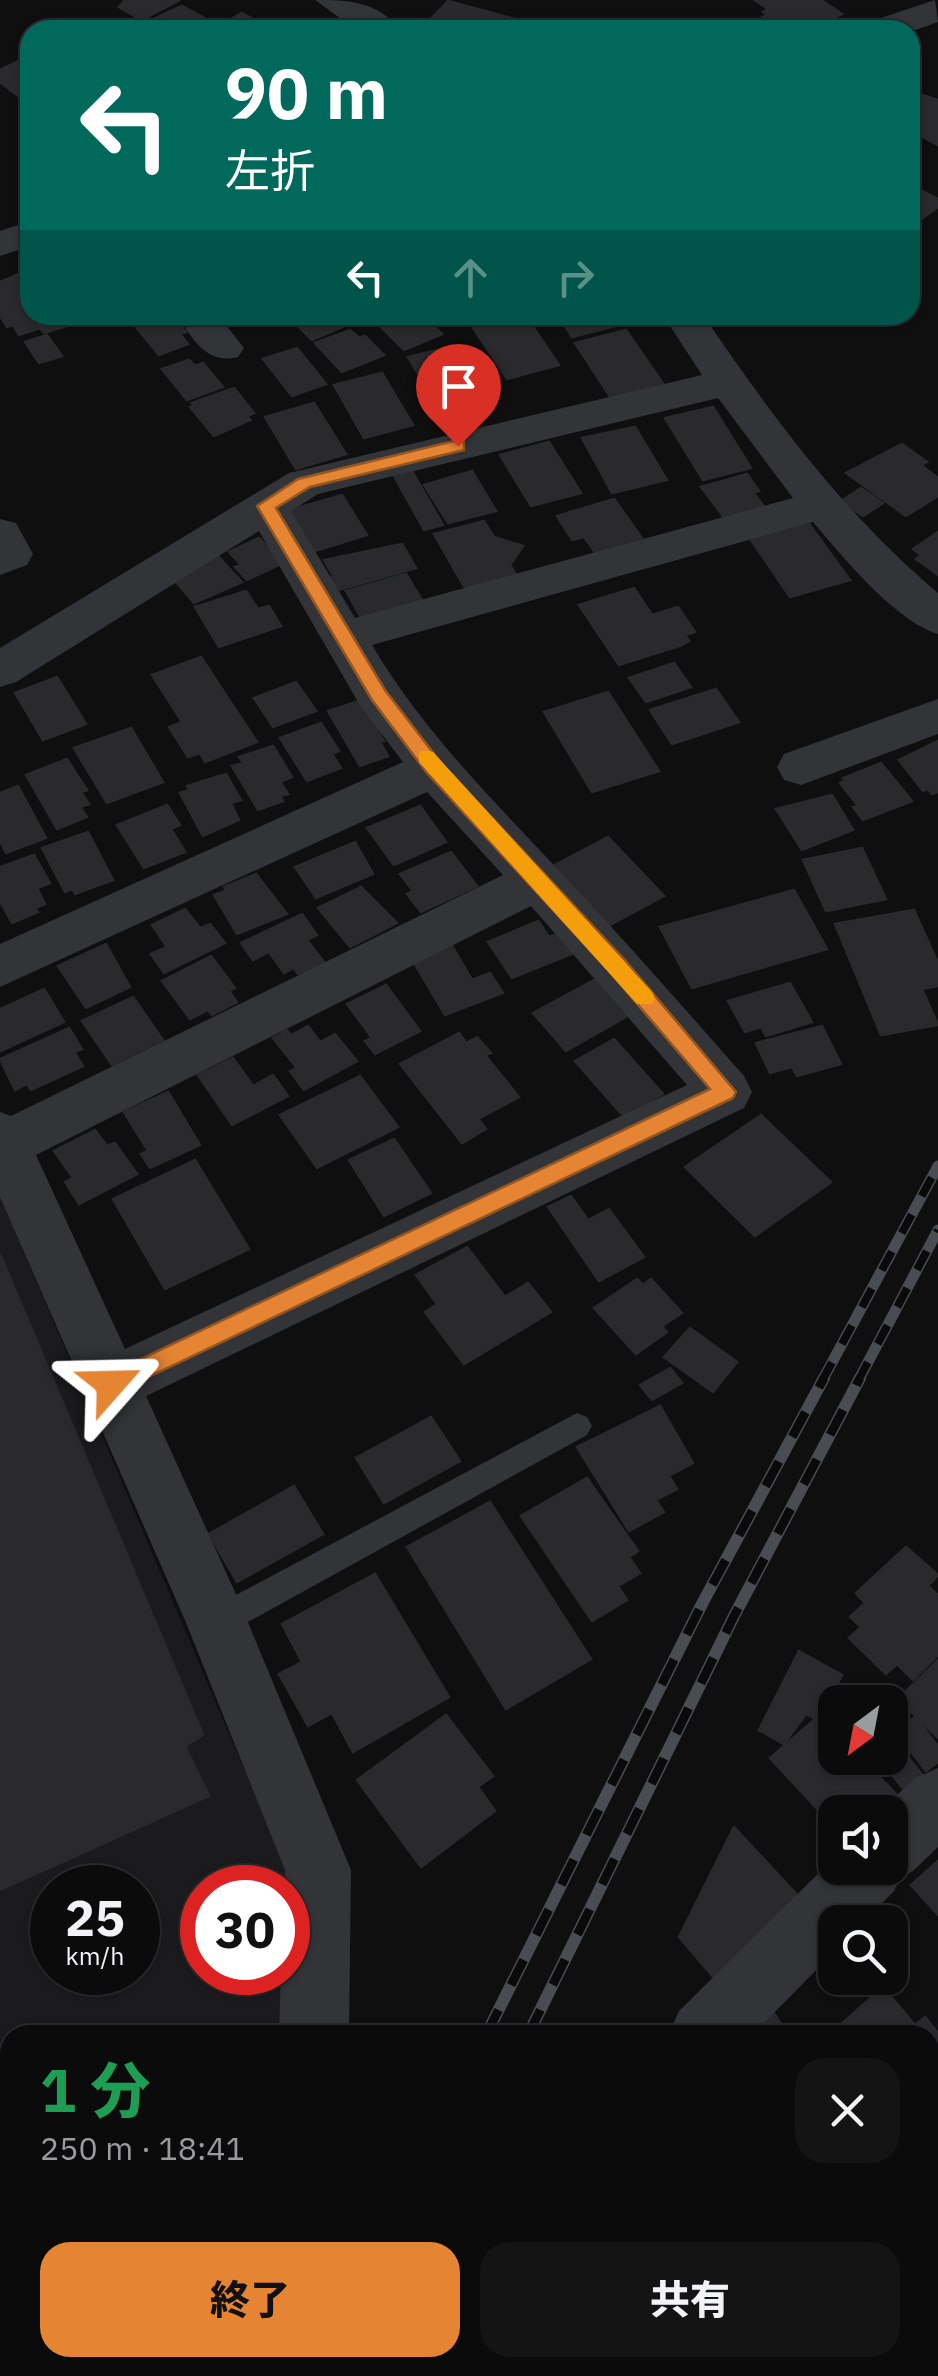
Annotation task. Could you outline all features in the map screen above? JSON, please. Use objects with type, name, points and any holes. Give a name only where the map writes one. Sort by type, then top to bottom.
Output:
[{"type":"street","points":[[333,0],[364,20]]},
{"type":"street","points":[[910,20],[938,10]]},
{"type":"street","points":[[205,325],[223,348]]},
{"type":"street","points":[[690,325],[727,382],[821,505],[906,592],[938,618]]},
{"type":"street","points":[[0,670],[304,483],[727,382]]},
{"type":"street","points":[[343,637],[821,505]]},
{"type":"street","points":[[111,1384],[725,1092],[616,965],[434,768],[378,695],[266,506]]},
{"type":"street","points":[[0,534],[10,554],[0,560]]},
{"type":"street","points":[[801,767],[938,716]]},
{"type":"street","points":[[0,967],[434,768]]},
{"type":"street","points":[[314,2025],[318,1870],[217,1622],[2,1140],[537,881]]},
{"type":"street","points":[[908,1830],[938,1801]]},
{"type":"street","points":[[713,2025],[853,1885]]},
{"type":"lane","points":[[217,1622],[577,1426]]},
{"type":"shaded area","points":[[0,1196],[285,1865],[180,1865],[180,1995],[286,1995],[285,2025],[0,2025]]},
{"type":"building","points":[[125,0],[180,0],[141,20],[119,7]]},
{"type":"building","points":[[755,0],[821,0],[842,14],[828,20],[769,20],[763,17],[768,15],[763,12],[768,9]]},
{"type":"building","points":[[448,1],[518,20],[430,20]]},
{"type":"building","points":[[182,6],[208,20],[152,20]]},
{"type":"building","points":[[242,13],[254,20],[229,20]]},
{"type":"building","points":[[20,61],[20,97],[0,82],[0,70]]},
{"type":"building","points":[[920,94],[938,100],[938,145],[920,135]]},
{"type":"building","points":[[920,190],[938,199],[938,207],[920,220]]},
{"type":"building","points":[[20,273],[20,325],[70,325],[19,335],[0,316],[0,282]]},
{"type":"building","points":[[134,325],[180,325],[186,332],[180,334],[188,344],[159,355]]},
{"type":"building","points":[[297,325],[347,325],[312,340]]},
{"type":"building","points":[[379,325],[433,325],[442,334],[404,350]]},
{"type":"building","points":[[532,325],[559,365],[507,379],[472,326]]},
{"type":"building","points":[[564,325],[619,325],[572,337]]},
{"type":"building","points":[[350,330],[359,338],[365,336],[384,355],[342,372],[315,343]]},
{"type":"building","points":[[626,330],[664,385],[611,398],[575,343]]},
{"type":"building","points":[[47,335],[62,356],[39,363],[25,342]]},
{"type":"building","points":[[450,347],[484,401],[441,412],[408,357]]},
{"type":"building","points":[[297,348],[326,384],[292,396],[263,359]]},
{"type":"building","points":[[189,360],[195,366],[203,363],[223,387],[187,400],[162,369]]},
{"type":"building","points":[[382,373],[413,425],[364,438],[334,385]]},
{"type":"building","points":[[234,388],[254,413],[247,416],[250,420],[214,436],[190,407]]},
{"type":"building","points":[[314,403],[346,454],[296,469],[265,417]]},
{"type":"building","points":[[713,407],[751,468],[703,480],[665,418]]},
{"type":"building","points":[[635,427],[667,480],[612,493],[582,438]]},
{"type":"building","points":[[549,442],[581,493],[531,506],[500,455]]},
{"type":"building","points":[[902,444],[927,462],[921,465],[938,478],[938,496],[906,516],[846,473]]},
{"type":"building","points":[[412,471],[443,525],[424,530],[394,476]]},
{"type":"building","points":[[472,471],[496,511],[448,523],[424,485]]},
{"type":"building","points":[[747,474],[759,491],[753,492],[765,508],[725,519],[701,487]]},
{"type":"building","points":[[861,488],[883,503],[863,516],[841,501]]},
{"type":"building","points":[[342,495],[367,535],[315,551],[290,510]]},
{"type":"building","points":[[614,499],[642,538],[595,552],[584,537],[572,540],[557,516]]},
{"type":"building","points":[[484,521],[494,537],[523,546],[510,565],[517,577],[466,590],[434,534]]},
{"type":"building","points":[[807,521],[850,580],[790,597],[749,537]]},
{"type":"building","points":[[938,532],[938,575],[916,559],[921,555],[913,549]]},
{"type":"building","points":[[259,538],[283,563],[247,580],[235,567],[241,565],[229,552]]},
{"type":"building","points":[[402,544],[416,568],[335,591],[329,578],[334,577],[324,560]]},
{"type":"building","points":[[218,556],[242,582],[194,603],[175,581],[194,572],[190,568]]},
{"type":"building","points":[[406,574],[423,602],[372,617],[370,613],[360,616],[346,591]]},
{"type":"building","points":[[634,588],[652,615],[678,607],[695,632],[685,635],[689,641],[679,646],[619,665],[579,605]]},
{"type":"building","points":[[246,591],[258,609],[269,606],[281,626],[219,647],[195,607]]},
{"type":"building","points":[[201,657],[257,742],[205,762],[200,753],[188,757],[169,727],[182,722],[152,675]]},
{"type":"building","points":[[674,663],[691,687],[646,702],[629,678]]},
{"type":"building","points":[[57,677],[86,724],[43,740],[15,693]]},
{"type":"building","points":[[296,682],[316,711],[273,727],[254,698]]},
{"type":"building","points":[[716,689],[739,722],[672,744],[650,710]]},
{"type":"building","points":[[608,692],[659,771],[592,792],[544,712]]},
{"type":"building","points":[[359,701],[384,741],[380,742],[388,756],[360,766],[328,711]]},
{"type":"building","points":[[321,723],[339,751],[332,754],[341,768],[307,781],[280,738]]},
{"type":"building","points":[[131,728],[163,782],[107,803],[74,748]]},
{"type":"building","points":[[938,741],[938,792],[932,794],[928,789],[923,791],[899,760]]},
{"type":"building","points":[[273,746],[292,777],[280,782],[288,794],[280,796],[283,801],[258,810],[232,766],[243,763],[239,757]]},
{"type":"building","points":[[67,759],[87,790],[81,792],[89,804],[80,807],[87,817],[57,829],[26,775]]},
{"type":"building","points":[[881,763],[912,801],[863,820],[853,807],[858,806],[840,783],[845,781],[843,778]]},
{"type":"building","points":[[226,774],[241,800],[231,803],[239,820],[203,836],[180,793],[189,790],[187,786]]},
{"type":"building","points":[[18,786],[46,838],[6,853],[0,841],[0,793]]},
{"type":"building","points":[[832,795],[853,830],[802,850],[776,809]]},
{"type":"building","points":[[167,805],[180,825],[171,829],[185,852],[144,868],[117,825]]},
{"type":"building","points":[[420,806],[446,842],[394,865],[367,828]]},
{"type":"building","points":[[88,832],[113,880],[75,894],[73,889],[65,892],[42,848]]},
{"type":"building","points":[[608,837],[664,896],[610,925],[551,867]]},
{"type":"building","points":[[355,842],[373,874],[316,898],[295,867]]},
{"type":"building","points":[[862,848],[886,899],[826,911],[803,860]]},
{"type":"building","points":[[451,852],[477,886],[421,912],[407,894],[413,891],[400,874]]},
{"type":"building","points":[[34,855],[50,883],[37,888],[45,904],[35,908],[38,912],[12,923],[0,901],[0,867]]},
{"type":"building","points":[[256,874],[287,914],[237,934],[214,895]]},
{"type":"building","points":[[361,887],[397,923],[350,947],[318,908]]},
{"type":"building","points":[[794,890],[827,949],[692,988],[660,927]]},
{"type":"building","points":[[185,909],[200,928],[210,924],[225,943],[164,973],[151,954],[167,947],[152,925]]},
{"type":"building","points":[[914,910],[938,963],[938,986],[922,989],[938,1025],[881,1035],[835,924]]},
{"type":"building","points":[[302,914],[317,935],[307,940],[324,962],[298,974],[294,968],[284,973],[269,952],[253,960],[241,943]]},
{"type":"building","points":[[538,921],[549,937],[560,933],[574,953],[512,978],[488,942]]},
{"type":"building","points":[[106,944],[130,987],[86,1008],[58,966]]},
{"type":"building","points":[[452,946],[472,980],[490,973],[503,993],[445,1015],[413,961]]},
{"type":"building","points":[[211,956],[235,988],[229,991],[237,1002],[212,1015],[208,1010],[190,1019],[162,981]]},
{"type":"building","points":[[594,980],[626,1017],[566,1051],[533,1013]]},
{"type":"building","points":[[790,983],[812,1022],[766,1036],[761,1027],[745,1032],[728,1001]]},
{"type":"building","points":[[386,985],[420,1031],[375,1054],[365,1041],[372,1038],[347,1004]]},
{"type":"building","points":[[44,989],[64,1022],[1,1051],[0,1009]]},
{"type":"building","points":[[133,997],[163,1040],[112,1065],[82,1021]]},
{"type":"building","points":[[308,1026],[320,1042],[335,1034],[357,1061],[304,1090],[290,1071],[297,1068],[273,1038],[287,1030],[291,1035]]},
{"type":"building","points":[[822,1026],[841,1064],[797,1076],[792,1067],[770,1073],[756,1043]]},
{"type":"building","points":[[69,1028],[82,1049],[74,1052],[83,1066],[31,1090],[27,1084],[15,1090],[0,1059]]},
{"type":"building","points":[[459,1033],[466,1043],[477,1037],[491,1053],[485,1055],[519,1097],[478,1119],[486,1129],[462,1143],[400,1064]]},
{"type":"building","points":[[614,1039],[663,1094],[624,1117],[575,1061]]},
{"type":"building","points":[[233,1058],[253,1086],[273,1075],[288,1096],[232,1125],[198,1075]]},
{"type":"building","points":[[360,1076],[398,1127],[317,1168],[280,1115]]},
{"type":"building","points":[[168,1092],[200,1145],[150,1168],[141,1154],[148,1151],[124,1112]]},
{"type":"building","points":[[761,1115],[831,1182],[755,1236],[685,1167]]},
{"type":"building","points":[[95,1130],[107,1146],[115,1143],[137,1174],[79,1204],[65,1182],[73,1178],[54,1151]]},
{"type":"building","points":[[394,1139],[431,1193],[384,1216],[349,1160]]},
{"type":"building","points":[[195,1160],[249,1249],[165,1289],[113,1199]]},
{"type":"building","points":[[571,1196],[588,1220],[609,1209],[644,1257],[599,1281],[548,1207]]},
{"type":"building","points":[[467,1247],[505,1297],[528,1283],[551,1312],[464,1364],[425,1312],[437,1304],[416,1275]]},
{"type":"building","points":[[0,1254],[203,1735],[185,1746],[209,1796],[56,1865],[30,1865],[30,1877],[0,1890]]},
{"type":"building","points":[[637,1279],[643,1285],[651,1279],[682,1313],[662,1326],[667,1332],[636,1354],[594,1308]]},
{"type":"building","points":[[690,1328],[737,1362],[713,1392],[664,1357]]},
{"type":"building","points":[[670,1368],[682,1383],[652,1400],[640,1385]]},
{"type":"building","points":[[660,1406],[693,1463],[669,1476],[677,1489],[656,1500],[664,1512],[629,1531],[577,1447]]},
{"type":"building","points":[[431,1417],[460,1461],[384,1503],[356,1458]]},
{"type":"building","points":[[587,1478],[638,1551],[629,1557],[640,1573],[618,1586],[627,1600],[592,1621],[521,1516]]},
{"type":"building","points":[[294,1486],[323,1534],[237,1582],[209,1534]]},
{"type":"building","points":[[490,1502],[591,1659],[506,1709],[407,1547]]},
{"type":"building","points":[[906,1547],[938,1575],[928,1586],[938,1595],[938,1655],[913,1680],[897,1664],[886,1674],[849,1638],[861,1627],[850,1617],[865,1603],[856,1593]]},
{"type":"building","points":[[375,1574],[449,1697],[353,1752],[332,1713],[308,1726],[279,1674],[302,1662],[282,1624]]},
{"type":"building","points":[[799,1651],[842,1675],[837,1685],[818,1685],[818,1720],[806,1714],[784,1744],[759,1730]]},
{"type":"building","points":[[938,1660],[938,1738],[908,1709],[908,1689]]},
{"type":"building","points":[[446,1715],[493,1776],[478,1787],[495,1811],[421,1867],[357,1780]]},
{"type":"building","points":[[915,1717],[938,1746],[938,1762],[926,1771],[908,1748],[908,1722]]},
{"type":"building","points":[[814,1720],[818,1724],[818,1775],[878,1775],[897,1795],[818,1795],[818,1810],[770,1758]]},
{"type":"building","points":[[908,1757],[927,1781],[908,1795],[892,1775],[908,1775]]},
{"type":"building","points":[[734,1827],[800,1898],[715,1979],[679,1937]]},
{"type":"building","points":[[938,1861],[938,1915],[911,1885]]},
{"type":"building","points":[[874,1995],[890,1995],[915,2025],[840,2025]]},
{"type":"building","points":[[766,2002],[782,2025],[750,2025],[746,2019]]},
{"type":"building","points":[[925,2017],[932,2025],[915,2025]]},
{"type":"railway","points":[[822,1381],[938,1166]]},
{"type":"railway","points":[[858,1381],[938,1230]]},
{"type":"railway","points":[[491,2025],[703,1602],[824,1378]]},
{"type":"railway","points":[[533,2025],[734,1616],[860,1378]]},
{"type":"slow traffic","points":[[426,757],[645,998]]},
{"type":"route","points":[[111,1384],[725,1092],[616,965],[434,768],[378,695],[266,506],[304,483],[458,446]]}]
